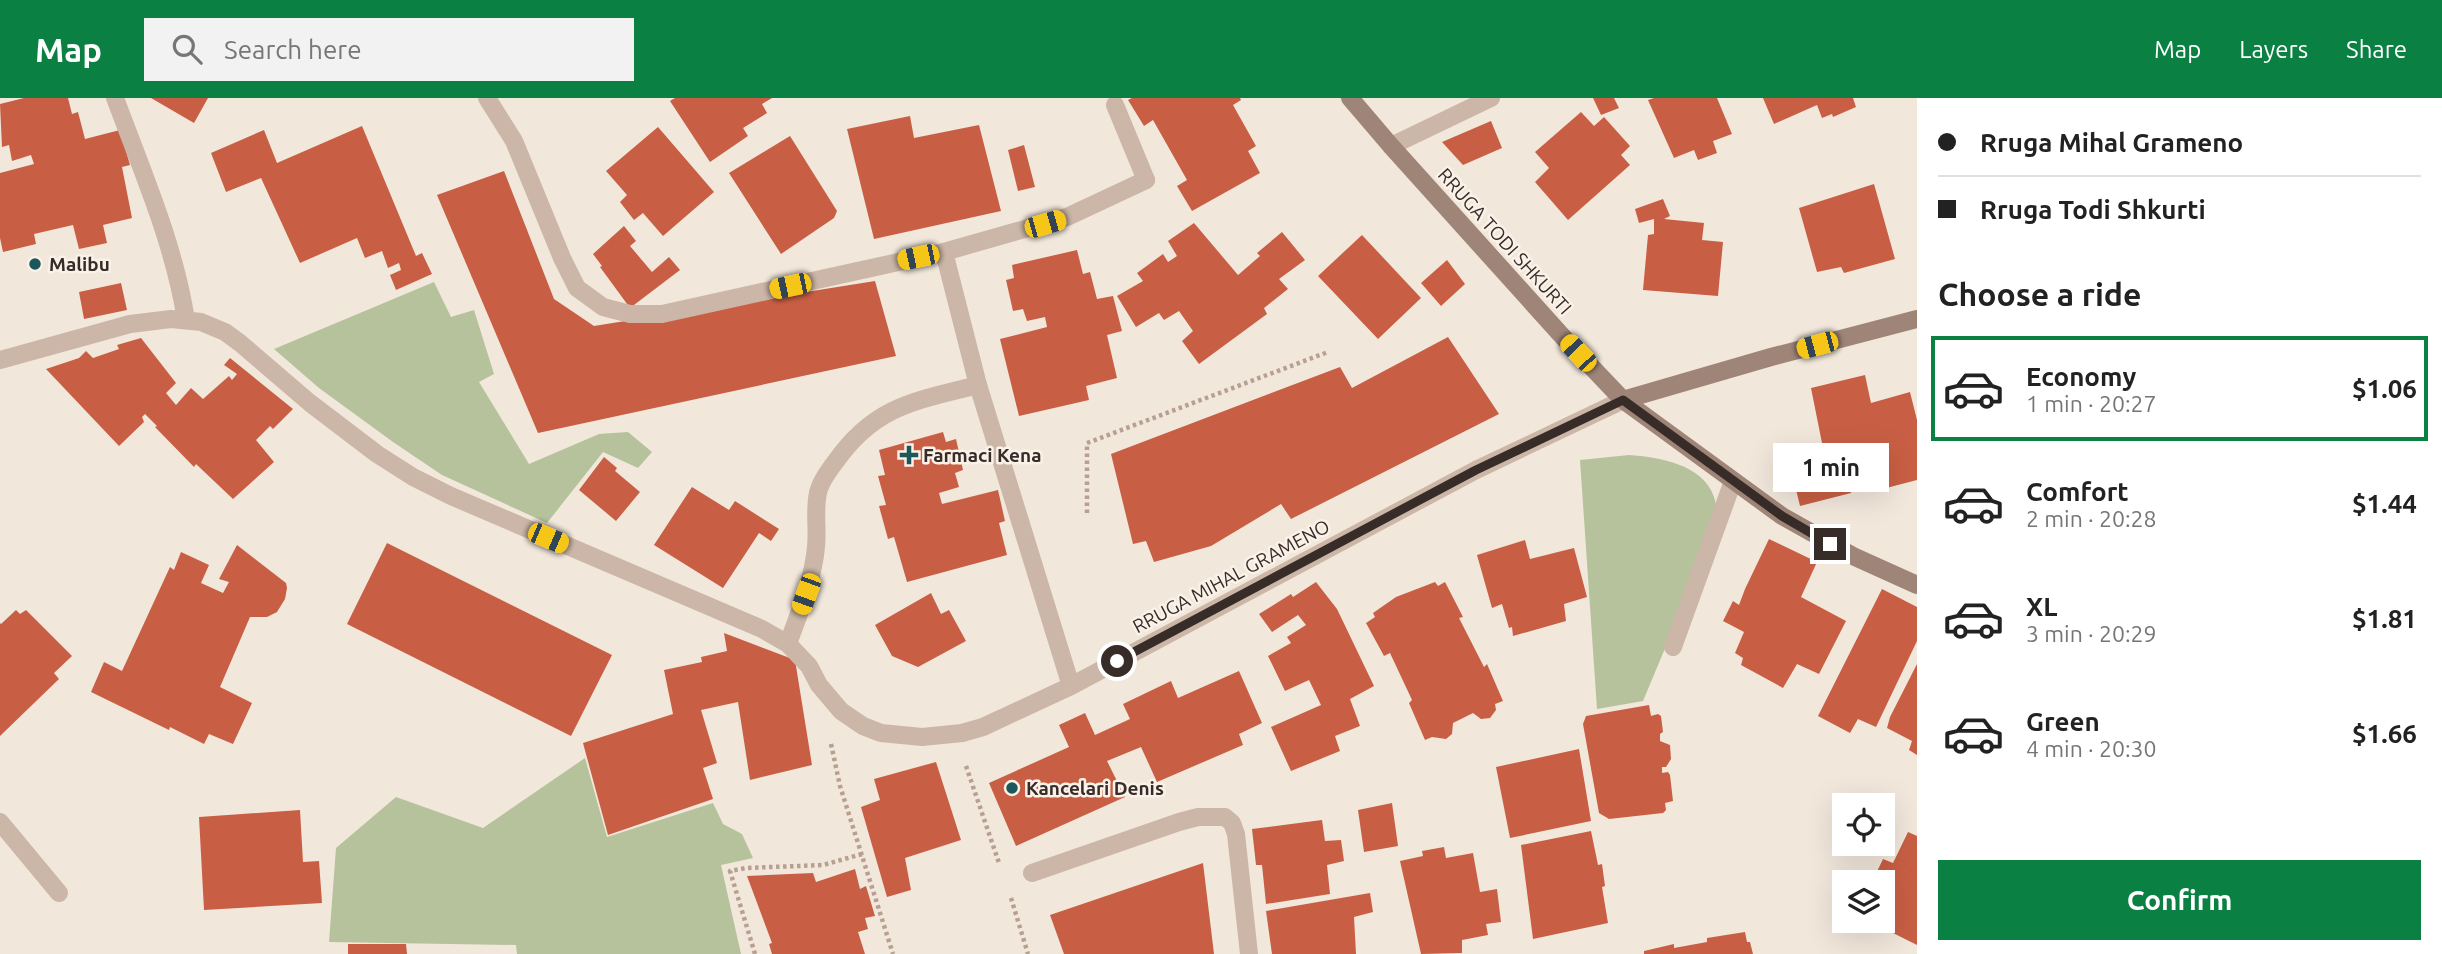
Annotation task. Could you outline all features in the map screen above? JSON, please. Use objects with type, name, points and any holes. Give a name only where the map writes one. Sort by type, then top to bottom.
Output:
[{"type":"street","points":[[115,98],[180,281],[186,320]]},
{"type":"street","points":[[487,98],[514,141],[577,288],[603,307],[631,314],[662,314],[944,251],[1067,217],[1146,180],[1115,105]]},
{"type":"street","name":"RRUGA TODI SHKURTI","points":[[1350,98],[1623,400],[1782,516],[1830,544],[1917,585]]},
{"type":"street","points":[[1391,146],[1491,98]]},
{"type":"street","points":[[944,251],[978,385],[1071,686]]},
{"type":"street","name":"RRUGA MIHAL GRAMENO","points":[[0,360],[130,324],[171,319],[212,326],[232,337],[335,423],[413,477],[450,496],[762,629],[788,644],[809,666],[819,685],[841,711],[863,726],[881,733],[922,737],[962,733],[983,727],[1071,686],[1476,470],[1623,400],[1771,357],[1917,319]]},
{"type":"street","points":[[788,644],[806,594],[816,547],[818,492],[827,473],[848,445],[875,421],[902,404],[978,385]]},
{"type":"street","points":[[1673,647],[1733,481]]},
{"type":"street","points":[[1032,873],[1179,822],[1198,817],[1225,817],[1232,823],[1236,834],[1249,954]]},
{"type":"street","points":[[0,822],[59,893]]},
{"type":"path","points":[[1087,513],[1087,443],[1328,352]]},
{"type":"path","points":[[840,786],[894,954]]},
{"type":"path","points":[[974,789],[1001,868]]},
{"type":"path","points":[[755,954],[730,872],[746,868],[823,865],[862,854]]},
{"type":"path","points":[[1009,893],[1028,954]]},
{"type":"green space","points":[[434,282],[451,317],[474,310],[494,374],[479,382],[529,464],[599,434],[628,432],[652,452],[638,468],[603,452],[547,523],[442,475],[319,388],[274,349]]},
{"type":"green space","points":[[1629,455],[1666,460],[1700,477],[1714,497],[1714,531],[1643,701],[1597,709],[1580,460]]},
{"type":"green space","points":[[585,758],[607,837],[713,803],[723,824],[742,834],[753,858],[721,865],[741,954],[517,954],[516,945],[329,942],[336,848],[396,797],[483,828]]},
{"type":"building","points":[[24,98],[68,98],[72,114],[78,112],[85,139],[120,130],[130,165],[122,167],[132,218],[103,225],[107,243],[79,249],[73,225],[34,234],[36,244],[3,252],[0,238],[0,173],[34,164],[31,155],[12,161],[9,145],[2,147],[0,104]]},
{"type":"building","points":[[151,98],[208,98],[194,123]]},
{"type":"building","points":[[675,98],[772,98],[762,104],[767,113],[743,128],[748,136],[710,162],[670,101]]},
{"type":"building","points":[[1240,98],[1241,100],[1233,105],[1256,146],[1248,151],[1260,173],[1192,211],[1177,186],[1187,180],[1153,120],[1144,126],[1128,100]]},
{"type":"building","points":[[1593,98],[1614,98],[1619,108],[1601,115]]},
{"type":"building","points":[[1717,98],[1732,134],[1713,141],[1717,153],[1698,160],[1694,150],[1674,158],[1648,100]]},
{"type":"building","points":[[1763,98],[1853,98],[1856,107],[1833,117],[1832,114],[1822,118],[1817,105],[1774,124]]},
{"type":"building","points":[[1581,112],[1594,126],[1604,117],[1630,146],[1621,155],[1630,165],[1568,220],[1535,182],[1549,168],[1535,152]]},
{"type":"building","points":[[910,116],[914,138],[979,125],[1001,211],[874,239],[847,129]]},
{"type":"building","points":[[1491,121],[1502,148],[1463,165],[1442,142]]},
{"type":"building","points":[[362,126],[416,256],[422,253],[432,274],[396,290],[390,275],[401,270],[399,263],[388,268],[382,251],[365,258],[357,238],[300,263],[261,178],[226,192],[211,153],[264,130],[277,163]]},
{"type":"building","points":[[658,127],[714,192],[663,236],[643,213],[634,220],[620,202],[627,195],[606,171]]},
{"type":"building","points":[[790,136],[837,211],[834,218],[781,254],[729,173]]},
{"type":"building","points":[[1024,145],[1035,187],[1018,191],[1008,150]]},
{"type":"building","points":[[504,171],[554,299],[594,326],[875,281],[896,356],[538,433],[437,195]]},
{"type":"building","points":[[1874,184],[1895,259],[1844,273],[1841,267],[1817,272],[1799,208]]},
{"type":"building","points":[[1663,199],[1670,216],[1664,219],[1704,223],[1702,240],[1723,242],[1718,296],[1643,290],[1648,235],[1654,234],[1654,219],[1639,223],[1635,209]]},
{"type":"building","points":[[1194,223],[1238,275],[1260,256],[1257,253],[1282,232],[1305,260],[1279,279],[1288,289],[1264,308],[1267,314],[1199,364],[1182,341],[1193,331],[1179,311],[1164,320],[1159,313],[1136,327],[1117,296],[1143,281],[1137,273],[1163,254],[1168,262],[1177,256],[1168,241]]},
{"type":"building","points":[[624,226],[636,241],[630,246],[652,272],[669,257],[680,270],[630,308],[593,254]]},
{"type":"building","points":[[1362,235],[1421,298],[1378,339],[1318,276]]},
{"type":"building","points":[[1077,250],[1083,274],[1090,272],[1097,299],[1113,296],[1122,331],[1107,335],[1117,378],[1086,386],[1089,400],[1019,416],[1000,339],[1047,327],[1045,317],[1027,321],[1023,309],[1013,311],[1006,280],[1014,278],[1012,265]]},
{"type":"building","points":[[1447,260],[1465,284],[1441,306],[1421,283]]},
{"type":"building","points":[[121,283],[127,310],[84,319],[79,292]]},
{"type":"building","points":[[1448,337],[1499,414],[1291,519],[1281,504],[1211,546],[1154,562],[1146,541],[1133,544],[1111,454],[1340,367],[1352,388]]},
{"type":"building","points":[[141,338],[176,383],[166,393],[176,405],[191,388],[203,399],[229,376],[232,380],[237,374],[224,365],[230,358],[293,409],[273,429],[270,426],[256,440],[274,462],[233,499],[196,464],[194,467],[145,414],[142,417],[144,422],[119,446],[46,369],[79,358],[86,351],[93,358],[119,349],[117,345]]},
{"type":"building","points":[[1865,375],[1871,403],[1910,392],[1917,420],[1917,480],[1871,492],[1866,478],[1849,481],[1851,493],[1800,506],[1792,473],[1788,474],[1785,457],[1823,448],[1811,388]]},
{"type":"building","points":[[943,432],[946,442],[956,439],[963,470],[955,473],[959,487],[939,493],[942,504],[998,490],[1005,521],[999,523],[1007,555],[907,582],[894,537],[888,539],[879,506],[886,505],[878,476],[885,475],[879,450]]},
{"type":"building","points":[[604,457],[617,468],[615,471],[640,492],[616,521],[579,490]]},
{"type":"building","points":[[692,487],[729,510],[735,501],[779,529],[771,541],[759,533],[723,588],[654,545]]},
{"type":"building","points":[[1769,539],[1817,562],[1801,597],[1846,621],[1819,674],[1797,664],[1783,688],[1741,665],[1743,658],[1735,653],[1744,632],[1723,621],[1733,601],[1739,605]]},
{"type":"building","points":[[1525,540],[1530,559],[1574,548],[1587,597],[1564,604],[1566,621],[1513,636],[1502,604],[1492,608],[1477,555]]},
{"type":"building","points":[[387,543],[612,655],[571,736],[347,624]]},
{"type":"building","points":[[237,545],[286,583],[287,588],[285,599],[277,612],[267,617],[250,617],[220,687],[252,703],[233,744],[209,734],[204,744],[91,692],[104,662],[122,671],[170,567],[174,570],[181,552],[209,565],[201,583],[223,593],[229,582],[219,579]]},
{"type":"building","points":[[1316,582],[1337,609],[1374,686],[1350,699],[1360,726],[1335,736],[1340,751],[1291,771],[1271,727],[1321,705],[1309,680],[1285,691],[1268,656],[1291,643],[1287,637],[1306,625],[1298,615],[1272,632],[1259,614]]},
{"type":"building","points":[[1435,582],[1438,586],[1445,582],[1463,617],[1459,618],[1484,667],[1487,664],[1503,701],[1495,704],[1496,710],[1490,718],[1481,719],[1473,713],[1453,723],[1452,734],[1446,739],[1432,737],[1425,740],[1409,703],[1412,700],[1390,653],[1384,656],[1366,623],[1375,617],[1373,613],[1396,597]]},
{"type":"building","points":[[1882,589],[1917,607],[1917,641],[1876,727],[1858,719],[1850,733],[1818,716]]},
{"type":"building","points":[[931,593],[941,614],[949,610],[966,641],[918,667],[892,656],[875,625]]},
{"type":"building","points":[[16,610],[20,614],[26,610],[72,656],[54,673],[59,679],[0,736],[0,623]]},
{"type":"building","points":[[724,633],[795,660],[812,765],[750,780],[738,702],[701,710],[717,763],[703,768],[713,799],[608,835],[583,743],[673,714],[664,670],[702,662],[701,657],[727,651]]},
{"type":"building","points":[[1917,664],[1917,755],[1909,750],[1912,741],[1887,728]]},
{"type":"building","points":[[1239,671],[1262,723],[1239,734],[1243,745],[1157,782],[1141,747],[1107,761],[1125,797],[1016,846],[989,783],[1069,747],[1059,725],[1085,713],[1095,735],[1130,719],[1123,704],[1171,681],[1178,698]]},
{"type":"building","points":[[1649,705],[1651,716],[1661,716],[1663,732],[1660,734],[1660,741],[1670,745],[1671,759],[1666,767],[1662,767],[1662,773],[1668,772],[1670,775],[1673,801],[1665,803],[1666,810],[1663,813],[1609,819],[1599,813],[1583,724],[1586,716]]},
{"type":"building","points":[[1579,749],[1591,821],[1510,838],[1496,767]]},
{"type":"building","points":[[936,762],[961,840],[905,858],[911,890],[887,897],[861,807],[880,800],[874,779]]},
{"type":"building","points":[[1392,803],[1398,846],[1364,852],[1358,810]]},
{"type":"building","points":[[300,810],[303,862],[319,861],[322,903],[204,910],[199,817]]},
{"type":"building","points":[[1322,820],[1325,841],[1341,840],[1344,861],[1327,865],[1330,894],[1266,904],[1262,865],[1256,865],[1252,829]]},
{"type":"building","points":[[1591,831],[1598,865],[1602,864],[1605,886],[1602,887],[1608,923],[1533,939],[1521,845]]},
{"type":"building","points":[[1908,832],[1917,836],[1917,945],[1893,933],[1895,870],[1878,870],[1883,859],[1893,863]]},
{"type":"building","points":[[1444,847],[1446,858],[1473,853],[1480,892],[1497,889],[1501,922],[1486,924],[1488,935],[1462,940],[1462,953],[1421,954],[1400,861],[1423,856],[1422,851]]},
{"type":"building","points":[[1203,863],[1214,954],[1064,954],[1050,915]]},
{"type":"building","points":[[855,869],[860,889],[866,886],[875,916],[865,918],[868,929],[858,932],[865,954],[772,954],[769,944],[772,943],[747,876],[813,873],[816,882]]},
{"type":"building","points":[[1370,893],[1373,912],[1354,917],[1356,954],[1272,954],[1266,911]]},
{"type":"building","points":[[1745,932],[1753,954],[1644,954],[1644,951],[1674,944],[1674,948],[1707,942],[1707,938]]},
{"type":"building","points":[[348,944],[406,944],[407,954],[348,954]]},
{"type":"place","name":"Malibu","points":[[35,264]]},
{"type":"place","name":"Farmaci Kena","points":[[909,455]]},
{"type":"place","name":"Kancelari Denis","points":[[1012,788]]},
{"type":"route","points":[[1117,661],[1476,470],[1623,400],[1782,516],[1830,544]]}]
